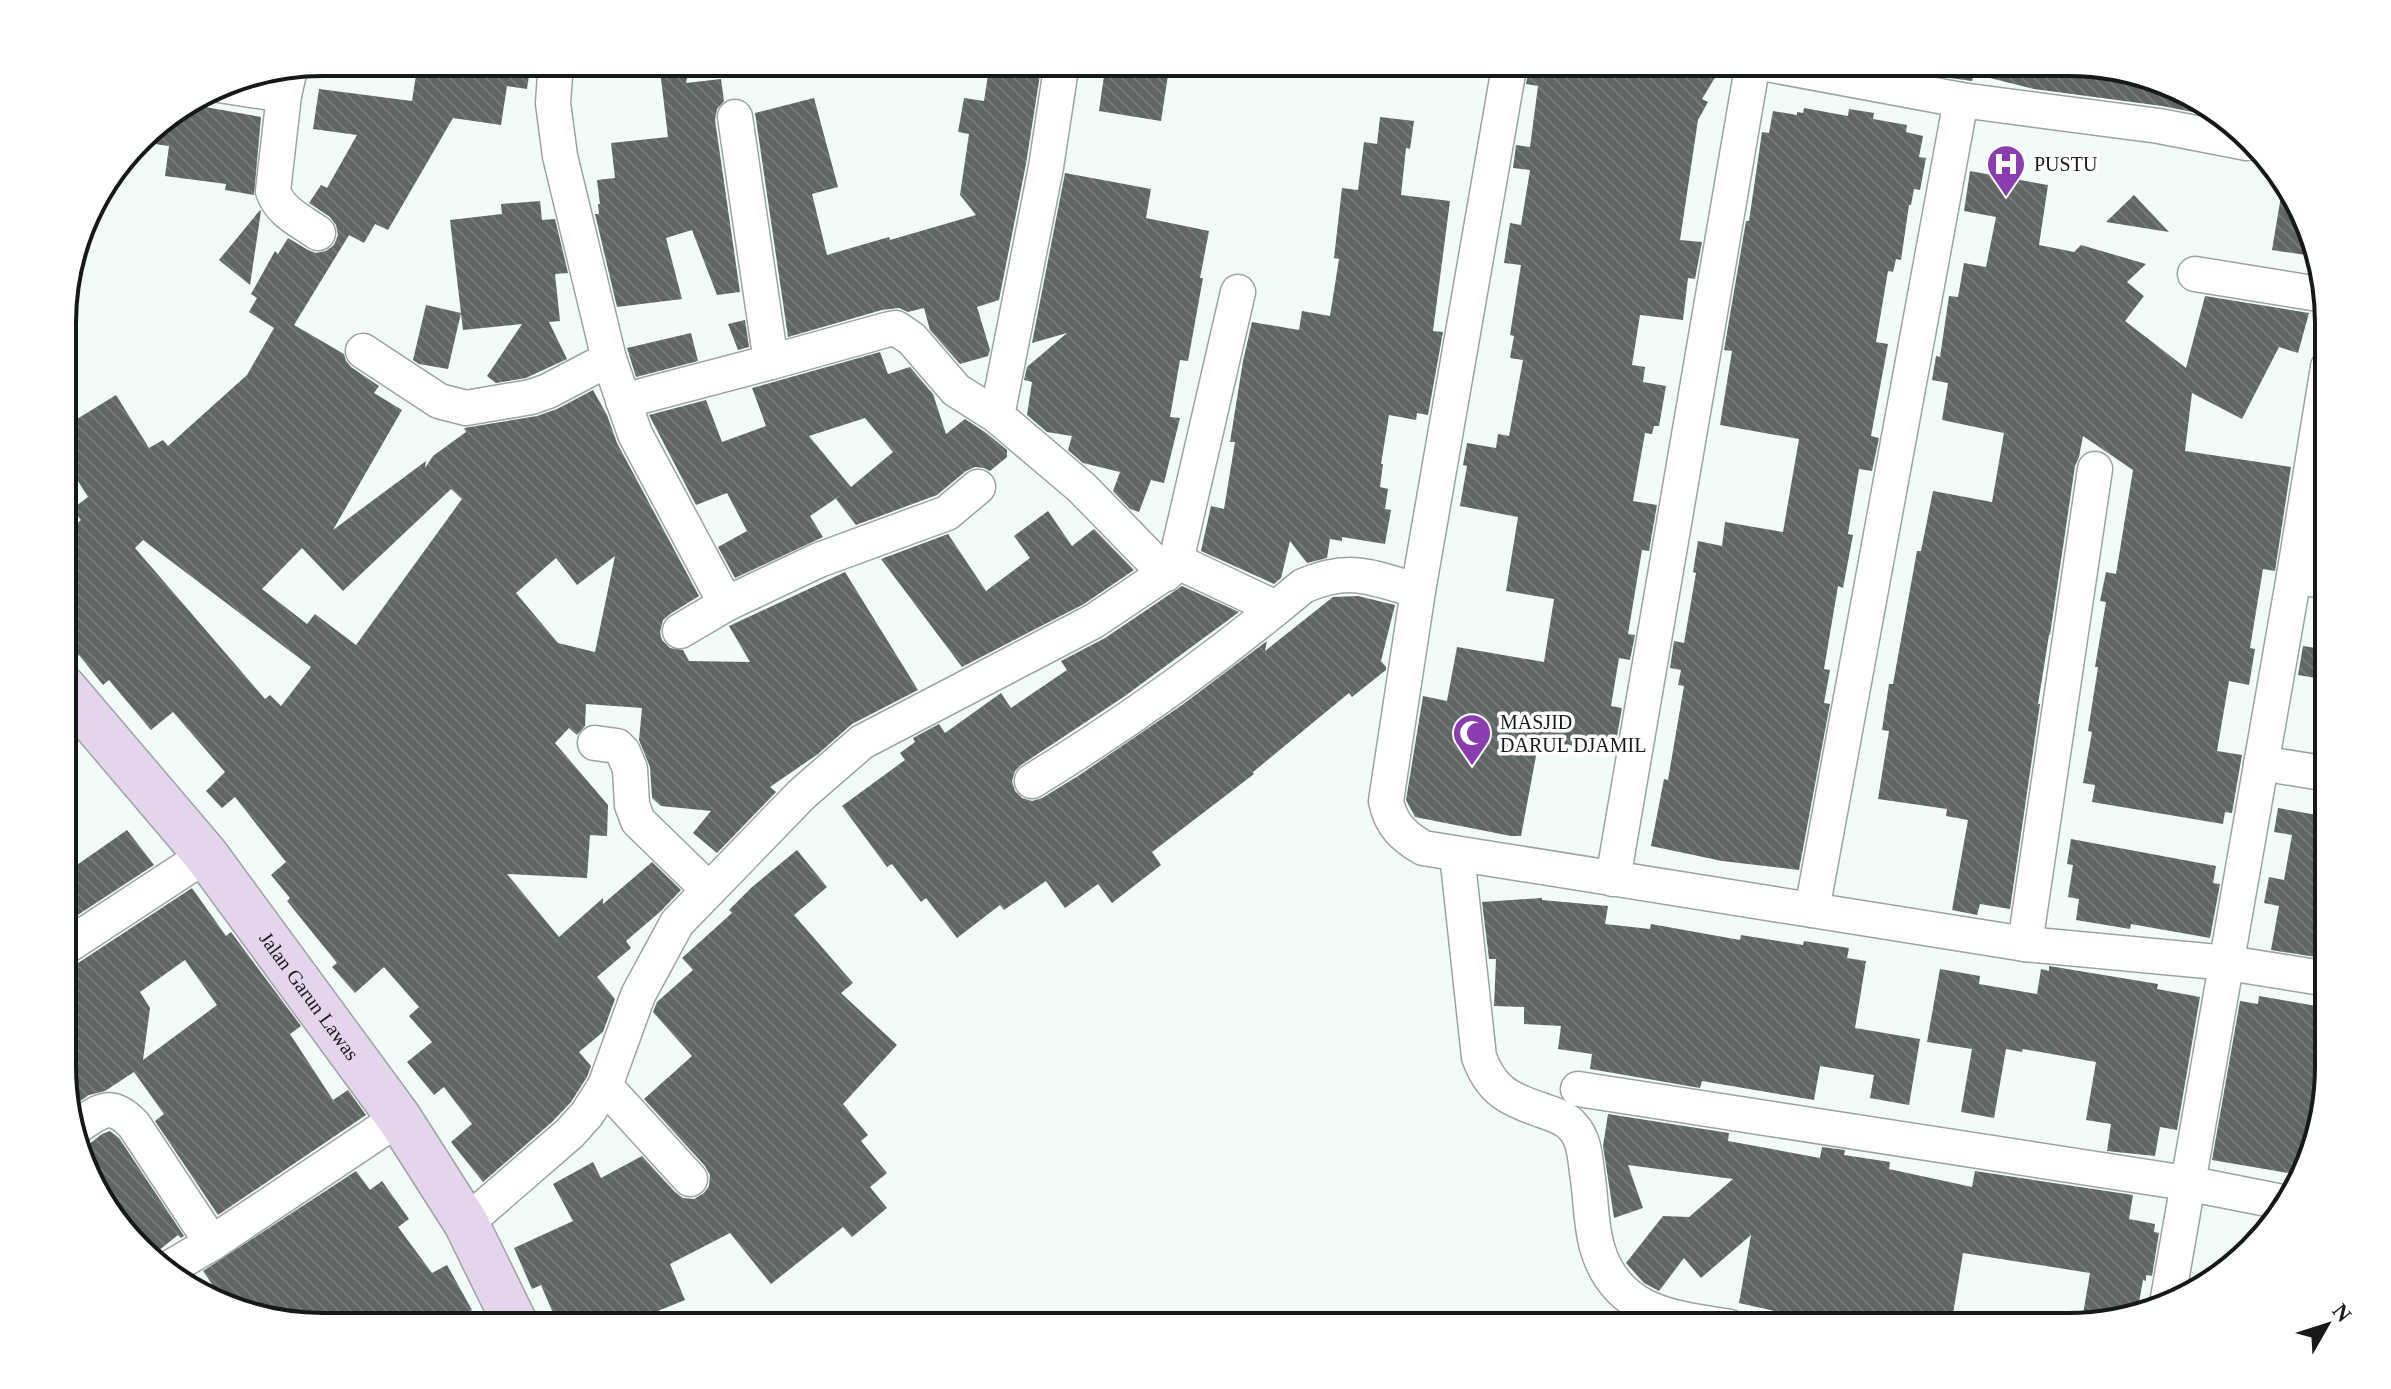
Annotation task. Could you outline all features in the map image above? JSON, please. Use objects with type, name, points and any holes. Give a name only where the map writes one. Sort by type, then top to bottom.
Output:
[{"type":"main road","name":"Jalan Garun Lawas","points":[[76,702],[206,855],[399,1118],[466,1223],[510,1313]]},
{"type":"street","points":[[1508,76],[1418,591],[1386,801],[1389,817],[1402,836],[1423,848],[1457,854],[2025,944],[2228,963],[2314,977]]},
{"type":"street","points":[[1613,879],[1753,76]]},
{"type":"street","points":[[1832,76],[1961,100],[2159,126],[2235,141]]},
{"type":"street","points":[[555,77],[553,103],[560,156],[609,359],[647,460],[726,604]]},
{"type":"street","points":[[997,416],[1046,167],[1060,77]]},
{"type":"street","points":[[287,82],[273,191],[285,211],[318,233]]},
{"type":"street","points":[[1812,910],[1961,100]]},
{"type":"street","points":[[735,117],[771,362]]},
{"type":"street","points":[[2195,274],[2312,293]]},
{"type":"street","points":[[466,1223],[570,1133],[587,1114],[605,1086],[638,995],[677,923],[802,794],[862,742],[1094,621],[1171,568],[1238,292]]},
{"type":"street","points":[[623,401],[896,328],[912,339],[956,390],[997,416],[1171,568],[1276,608]]},
{"type":"street","points":[[363,351],[439,401],[466,408],[531,397],[609,359]]},
{"type":"street","points":[[2169,1290],[2314,458]]},
{"type":"street","points":[[2025,944],[2095,469]]},
{"type":"street","points":[[680,631],[726,604],[819,560],[947,513],[978,487]]},
{"type":"street","points":[[1032,781],[1156,701],[1303,586],[1325,577],[1348,574],[1418,591]]},
{"type":"street","points":[[2294,576],[2314,580]]},
{"type":"street","points":[[595,743],[617,746],[623,752],[630,769],[630,795],[638,821],[709,890]]},
{"type":"street","points":[[2261,763],[2314,772]]},
{"type":"street","points":[[1457,854],[1479,1057],[1486,1075],[1500,1091],[1515,1101],[1558,1115],[1574,1127],[1583,1143],[1597,1246],[1616,1283],[1634,1301],[1656,1312]]},
{"type":"street","points":[[76,940],[206,855]]},
{"type":"street","points":[[605,1086],[690,1179]]},
{"type":"street","points":[[1578,1089],[2186,1183],[2274,1200]]},
{"type":"street","points":[[83,1123],[104,1110],[125,1116],[212,1243]]},
{"type":"street","points":[[181,1267],[399,1118]]},
{"type":"building","points":[[1527,76],[1716,76],[1702,99],[1708,102],[1698,120],[1680,240],[1702,242],[1695,279],[1688,278],[1683,320],[1640,315],[1632,365],[1645,367],[1643,382],[1666,386],[1659,426],[1654,426],[1652,434],[1645,433],[1633,501],[1657,505],[1649,551],[1642,550],[1628,634],[1635,635],[1630,660],[1619,658],[1611,706],[1622,708],[1614,753],[1539,740],[1521,836],[1511,836],[1415,817],[1406,800],[1423,696],[1447,701],[1457,647],[1544,662],[1554,599],[1506,591],[1518,517],[1460,506],[1467,466],[1463,465],[1467,443],[1496,448],[1498,434],[1509,436],[1523,360],[1510,358],[1514,336],[1510,335],[1521,265],[1504,263],[1510,223],[1521,225],[1530,170],[1513,168],[1516,145],[1530,147],[1538,86],[1526,84]]},
{"type":"building","points":[[1950,76],[1973,76],[1972,81]]},
{"type":"building","points":[[1982,76],[2100,78],[2132,84],[2197,113],[2162,106],[2034,89]]},
{"type":"building","points":[[416,77],[529,77],[527,89],[507,86],[501,125],[453,118],[388,230],[375,224],[364,243],[349,235],[294,325],[344,354],[351,367],[379,386],[374,393],[402,410],[333,530],[426,461],[425,468],[433,456],[466,432],[464,428],[537,416],[593,390],[607,415],[617,443],[699,596],[663,620],[662,640],[670,648],[683,650],[689,661],[750,662],[729,626],[845,572],[918,690],[852,724],[818,754],[770,787],[776,792],[717,853],[693,833],[711,811],[661,806],[652,798],[650,767],[639,740],[642,708],[586,704],[585,726],[577,735],[569,728],[555,743],[608,805],[607,836],[590,835],[587,878],[507,874],[559,937],[603,898],[603,904],[652,862],[681,890],[626,941],[631,948],[597,977],[615,999],[603,1032],[579,1052],[591,1066],[571,1102],[483,1182],[451,1142],[472,1124],[444,1087],[434,1095],[407,1062],[432,1042],[409,1016],[419,1007],[384,967],[355,993],[332,967],[337,963],[287,901],[290,898],[271,875],[286,862],[235,797],[222,808],[206,791],[225,772],[173,712],[151,730],[109,680],[103,685],[79,655],[76,657],[76,524],[81,520],[76,514],[76,506],[88,497],[76,478],[76,420],[116,395],[149,448],[163,440],[168,446],[247,375],[274,328],[249,312],[257,298],[251,294],[275,251],[278,254],[288,238],[316,253],[326,251],[334,245],[338,235],[330,217],[309,203],[321,185],[327,188],[357,135],[313,129],[319,89],[412,101]],"holes":[[[451,489],[462,499],[356,645],[315,614],[307,624],[262,589],[302,548],[343,591]],[[143,540],[311,667],[281,706],[270,695],[265,699],[135,548]],[[615,556],[595,652],[558,643],[516,593],[556,558],[577,585]]]},
{"type":"building","points":[[661,77],[687,77],[686,83],[721,79],[724,101],[717,109],[715,120],[740,292],[717,295],[692,230],[666,238],[682,299],[617,307],[595,214],[599,214],[600,204],[597,180],[615,178],[611,143],[668,137]]},
{"type":"building","points":[[988,77],[1040,77],[999,300],[977,307],[990,350],[988,356],[960,364],[930,330],[924,308],[908,312],[899,308],[882,310],[788,337],[755,113],[814,98],[838,187],[812,194],[827,255],[976,215],[960,195],[969,134],[958,132],[964,98],[984,101]]},
{"type":"building","points":[[1104,77],[1168,77],[1161,121],[1099,111]]},
{"type":"building","points":[[204,107],[261,117],[254,195],[225,190],[226,184],[165,176],[169,146],[153,144]]},
{"type":"building","points":[[1804,108],[1848,116],[1849,109],[1874,113],[1873,119],[1907,125],[1906,132],[1923,136],[1919,157],[1926,158],[1920,190],[1914,189],[1909,205],[1901,260],[1896,259],[1893,272],[1888,271],[1876,342],[1888,344],[1871,436],[1879,438],[1872,471],[1859,469],[1848,534],[1853,535],[1843,588],[1838,586],[1824,669],[1830,670],[1824,703],[1830,704],[1799,870],[1722,861],[1651,846],[1664,779],[1668,780],[1684,686],[1678,685],[1681,670],[1670,668],[1674,641],[1684,643],[1698,541],[1722,546],[1725,522],[1783,532],[1799,439],[1720,425],[1732,351],[1724,350],[1746,221],[1749,221],[1762,132],[1769,133],[1773,111],[1797,115],[1797,112],[1803,113]]},
{"type":"building","points":[[1380,117],[1414,121],[1410,149],[1406,148],[1401,195],[1450,201],[1433,331],[1443,332],[1428,415],[1417,413],[1416,420],[1389,415],[1380,487],[1388,489],[1385,509],[1391,510],[1385,544],[1342,537],[1342,541],[1330,539],[1327,558],[1307,563],[1290,541],[1281,578],[1274,584],[1201,551],[1211,506],[1224,509],[1235,442],[1230,442],[1243,361],[1252,322],[1299,330],[1302,311],[1330,316],[1339,259],[1334,258],[1342,188],[1358,190],[1364,142],[1377,144]]},
{"type":"building","points":[[1970,171],[2048,185],[2039,245],[2074,252],[2081,245],[2146,264],[2127,282],[2144,296],[2125,321],[2186,368],[2205,296],[2309,313],[2298,353],[2279,347],[2242,419],[2192,393],[2185,451],[2291,467],[2275,571],[2263,569],[2250,648],[2255,649],[2249,685],[2229,681],[2217,751],[2242,755],[2232,813],[2225,812],[2223,824],[2092,802],[2095,785],[2083,783],[2092,732],[2088,731],[2098,667],[2095,667],[2106,602],[2100,601],[2106,572],[2116,574],[2133,470],[2083,436],[2075,466],[2038,704],[2010,909],[1980,904],[1977,915],[1952,910],[1968,820],[1946,816],[1947,809],[1878,799],[1889,731],[1882,730],[1889,684],[1893,684],[1917,551],[1921,551],[1933,491],[1992,502],[2004,433],[1942,420],[1948,383],[1932,380],[1936,356],[1940,357],[1949,296],[1958,297],[1964,263],[1986,267],[1996,217],[1964,211]]},
{"type":"building","points":[[1065,173],[1151,189],[1146,218],[1209,231],[1188,361],[1180,360],[1170,417],[1180,418],[1164,483],[1151,480],[1139,512],[1130,509],[1113,491],[1120,472],[1083,463],[1068,450],[1072,436],[1047,432],[1027,415],[1032,382],[1024,380],[1027,367],[1067,333],[1032,343]]},
{"type":"building","points":[[2134,195],[2169,232],[2106,222]]},
{"type":"building","points":[[2280,199],[2305,255],[2272,250]]},
{"type":"building","points":[[540,201],[542,220],[555,219],[568,273],[555,274],[560,321],[549,322],[567,359],[526,378],[496,383],[487,376],[522,324],[463,330],[450,220],[502,214],[501,204]]},
{"type":"building","points":[[261,211],[250,285],[219,260]]},
{"type":"building","points":[[426,305],[461,313],[448,369],[413,360]]},
{"type":"building","points":[[745,320],[749,347],[738,350],[728,324]]},
{"type":"building","points":[[691,333],[698,361],[636,377],[627,348]]},
{"type":"building","points":[[880,352],[888,374],[910,367],[933,394],[946,434],[965,419],[1007,450],[1007,457],[990,471],[975,467],[966,471],[937,495],[856,525],[836,499],[841,495],[810,516],[823,537],[735,578],[718,547],[747,531],[727,493],[696,505],[649,415],[706,400],[722,442],[766,426],[752,388]],"holes":[[[865,418],[893,452],[851,487],[809,436]]]},
{"type":"building","points":[[1048,511],[1072,546],[1094,529],[1134,570],[1084,604],[962,667],[881,559],[948,534],[986,591],[1030,558],[1014,536]]},
{"type":"building","points":[[1182,586],[1239,612],[1125,696],[1021,765],[1012,781],[1015,791],[1022,798],[1032,801],[1042,798],[1078,776],[1182,705],[1267,641],[1265,651],[1333,597],[1358,596],[1395,605],[1381,661],[1386,670],[1352,697],[1349,693],[1254,774],[1152,852],[1161,865],[1112,903],[1098,884],[1065,908],[1046,881],[1004,910],[1000,905],[957,938],[926,898],[921,902],[892,864],[887,867],[842,806],[905,760],[900,753],[915,742],[913,738],[939,724],[945,733],[1001,693],[1011,708],[1067,670],[1061,661],[1105,638]]},
{"type":"building","points":[[2303,646],[2314,648],[2314,678],[2298,675]]},
{"type":"building","points":[[2278,808],[2314,814],[2314,957],[2271,950],[2279,906],[2264,903],[2269,877],[2284,880],[2292,835],[2274,832]]},
{"type":"building","points":[[127,830],[154,865],[76,916],[76,866]]},
{"type":"building","points":[[2071,839],[2216,866],[2213,883],[2220,884],[2210,938],[2131,924],[2130,929],[2076,920],[2079,899],[2068,897],[2073,865],[2067,864]]},
{"type":"building","points":[[797,850],[827,887],[794,915],[853,983],[841,993],[897,1045],[843,1104],[868,1135],[861,1141],[887,1173],[870,1187],[887,1208],[852,1237],[843,1227],[771,1284],[730,1233],[670,1264],[685,1300],[653,1313],[553,1313],[541,1285],[532,1289],[514,1248],[573,1221],[553,1184],[593,1162],[601,1178],[642,1156],[683,1198],[694,1199],[709,1186],[710,1175],[705,1166],[644,1099],[692,1056],[653,1012],[657,1002],[693,970],[682,958],[732,913],[729,910]]},
{"type":"building","points":[[192,888],[226,936],[231,932],[301,1026],[290,1034],[333,1100],[348,1090],[366,1115],[218,1215],[155,1121],[164,1114],[134,1072],[105,1091],[89,1095],[79,1102],[76,964]],"holes":[[[185,960],[217,1005],[143,1060],[150,1008],[140,992]]]},
{"type":"building","points":[[1542,898],[1608,906],[1605,924],[1650,929],[1651,924],[1740,940],[1741,935],[1803,945],[1804,941],[1849,948],[1847,958],[1866,961],[1855,1028],[1920,1039],[1909,1105],[1870,1098],[1874,1075],[1820,1066],[1814,1100],[1702,1081],[1700,1088],[1590,1069],[1592,1054],[1558,1049],[1561,1026],[1524,1024],[1524,1007],[1494,1006],[1496,959],[1489,959],[1482,902]]},
{"type":"building","points":[[2049,966],[2158,984],[2157,989],[2200,997],[2177,1130],[2160,1127],[2155,1156],[2107,1151],[2111,1124],[2086,1120],[2096,1062],[2023,1049],[2022,1052],[2006,1049],[1994,1118],[1961,1112],[1972,1049],[1927,1042],[1940,969],[1980,976],[1979,984],[2037,994],[2041,969],[2049,971]]},
{"type":"building","points":[[2259,996],[2314,1006],[2314,1082],[2310,1114],[2290,1173],[2212,1160],[2240,1001],[2258,1004]]},
{"type":"building","points":[[1608,1114],[1729,1133],[1728,1141],[1820,1158],[1822,1147],[1845,1150],[1844,1155],[1890,1162],[1889,1169],[1972,1187],[1975,1171],[2133,1195],[2129,1219],[2155,1224],[2154,1232],[2159,1233],[2152,1276],[2146,1275],[2146,1281],[2143,1280],[2139,1302],[2083,1312],[2090,1273],[1963,1253],[1953,1312],[1779,1312],[1739,1303],[1751,1235],[1701,1278],[1684,1258],[1659,1291],[1644,1283],[1626,1263],[1663,1216],[1689,1217],[1733,1179],[1628,1165],[1643,1208],[1614,1218],[1603,1146]]},
{"type":"building","points":[[110,1131],[119,1138],[184,1236],[181,1238],[178,1235],[159,1251],[137,1229],[109,1189],[95,1160],[89,1144]]},
{"type":"building","points":[[356,1171],[370,1190],[382,1181],[409,1219],[398,1227],[432,1273],[447,1265],[472,1310],[467,1313],[291,1311],[259,1305],[229,1294],[214,1287],[203,1271]]},
{"type":"place","name":"PUSTU","points":[[2006,198]]},
{"type":"place","name":"MASJID DARUL DJAMIL","points":[[1472,767]]}]
